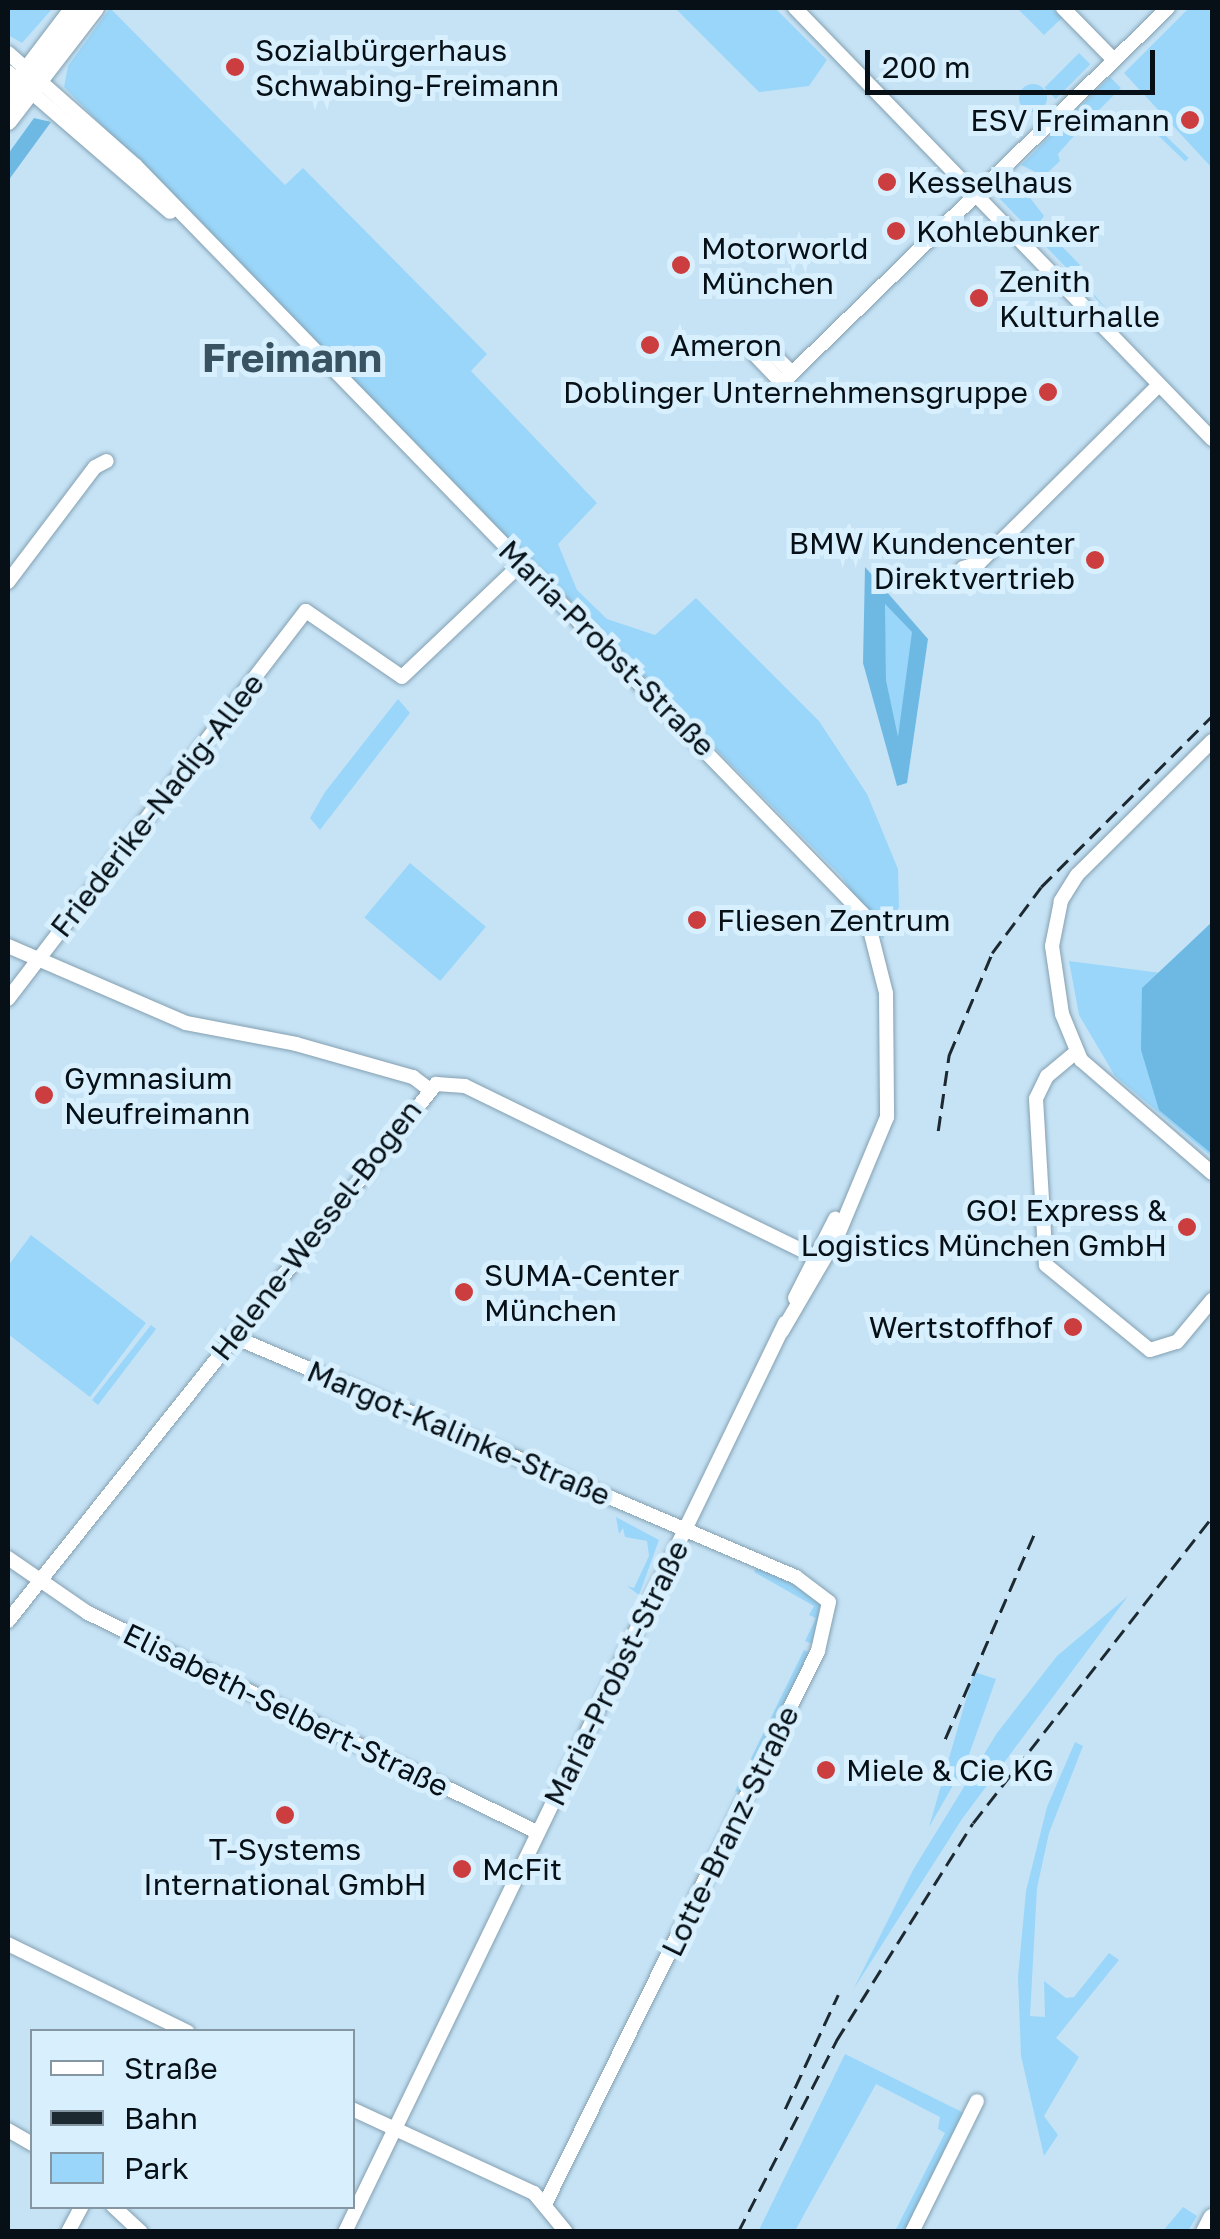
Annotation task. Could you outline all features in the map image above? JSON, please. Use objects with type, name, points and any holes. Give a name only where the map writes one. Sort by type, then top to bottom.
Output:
[{"type":"main road","points":[[8,121],[23,80],[74,8]]},
{"type":"main road","points":[[23,80],[95,8]]},
{"type":"street","points":[[795,8],[1212,439]]},
{"type":"street","points":[[1063,8],[1114,60]]},
{"type":"street","points":[[787,378],[1168,8]]},
{"type":"street","name":"Maria-Probst-Straße","points":[[8,53],[23,80],[190,227],[523,562],[867,918],[886,994],[891,1072],[883,1131],[537,1832],[345,2232]]},
{"type":"street","points":[[963,568],[979,563],[1159,385]]},
{"type":"street","points":[[8,582],[96,467],[107,461]]},
{"type":"street","name":"Friederike-Nadig-Allee","points":[[8,999],[13,983],[35,962],[306,611],[402,677],[523,562]]},
{"type":"street","points":[[1212,741],[1085,866],[1061,901],[1052,958],[1076,1052],[1103,1085],[1212,1172]]},
{"type":"street","points":[[8,962],[8,949],[186,1023],[307,1047],[413,1077],[429,1089]]},
{"type":"street","points":[[1076,1052],[1047,1076],[1036,1099],[1046,1264],[1150,1350],[1177,1342],[1212,1300]]},
{"type":"street","name":"Helene-Wessel-Bogen","points":[[8,1621],[429,1089],[447,1082],[465,1086],[819,1259]]},
{"type":"street","name":"Margot-Kalinke-Straße","points":[[232,1336],[686,1530]]},
{"type":"street","name":"Lotte-Branz-Straße","points":[[546,2202],[830,1622],[829,1602],[817,1588],[686,1530]]},
{"type":"street","name":"Elisabeth-Selbert-Straße","points":[[8,1558],[38,1583],[537,1832]]},
{"type":"street","points":[[8,1944],[182,2029]]},
{"type":"street","points":[[912,2232],[978,2102]]},
{"type":"street","points":[[355,2110],[546,2202],[566,2232]]},
{"type":"street","points":[[8,2130],[30,2143]]},
{"type":"street","points":[[68,2232],[80,2209]]},
{"type":"street","points":[[116,2209],[141,2232]]},
{"type":"green space","points":[[8,8],[53,8],[22,43],[8,35]]},
{"type":"green space","points":[[110,8],[285,185],[303,168],[487,354],[471,371],[597,503],[558,544],[577,590],[607,619],[655,635],[696,598],[819,721],[867,794],[898,869],[899,907],[883,939],[842,877],[64,87],[68,66]]},
{"type":"green space","points":[[675,8],[775,8],[827,60],[809,86],[759,92]]},
{"type":"green space","points":[[1017,8],[1052,8],[1062,18],[1044,35]]},
{"type":"green space","name":"ESV Freimann","points":[[1189,8],[1212,8],[1212,168],[1124,73]]},
{"type":"green space","points":[[1079,53],[1090,64],[1056,99],[1044,88]]},
{"type":"green space","points":[[1110,77],[1121,88],[1058,154],[1060,161],[1044,176],[1021,165]]},
{"type":"green space","points":[[1033,84],[1043,88],[1047,98],[1043,108],[1033,112],[1023,108],[1019,98],[1023,88]]},
{"type":"green space","points":[[1139,110],[1189,158],[1185,162],[1136,114]]},
{"type":"green space","points":[[1012,174],[1044,216],[1039,223],[1080,265],[1074,271],[1109,312],[1000,199],[997,189]]},
{"type":"green space","points":[[884,603],[913,631],[898,741],[886,680]]},
{"type":"green space","points":[[398,699],[410,713],[320,830],[310,818],[325,792]]},
{"type":"green space","points":[[410,863],[486,927],[440,981],[364,917]]},
{"type":"green space","points":[[1212,922],[1212,1157],[1115,1076],[1079,1015],[1069,961],[1161,973]]},
{"type":"green space","points":[[31,1235],[146,1323],[90,1397],[8,1334],[8,1266]]},
{"type":"green space","points":[[151,1325],[156,1329],[98,1405],[92,1400]]},
{"type":"green space","points":[[616,1517],[659,1540],[639,1595],[627,1586],[634,1588],[649,1556],[647,1541],[625,1537],[623,1528],[619,1534]]},
{"type":"green space","points":[[758,1565],[809,1588],[819,1600],[824,1615],[816,1645],[805,1641],[816,1618],[809,1615],[814,1606],[754,1572]]},
{"type":"green space","points":[[1128,1596],[962,1819],[853,1990],[913,1870],[997,1733],[1057,1656]]},
{"type":"green space","points":[[804,1650],[812,1654],[741,1794],[735,1791]]},
{"type":"green space","points":[[974,1672],[996,1679],[966,1763],[929,1827]]},
{"type":"green space","points":[[1075,1742],[1083,1746],[1049,1833],[1037,1888],[1030,2016],[1045,2017],[1044,1981],[1066,1998],[1074,1997],[1109,1953],[1119,1960],[1056,2038],[1079,2057],[1044,2116],[1058,2135],[1044,2156],[1021,2056],[1018,1977],[1026,1891],[1047,1807]]},
{"type":"green space","points":[[845,2054],[966,2114],[906,2231],[895,2231],[945,2133],[938,2129],[940,2117],[876,2084],[795,2231],[758,2232]]},
{"type":"green space","points":[[1183,2207],[1197,2216],[1188,2231],[1163,2231]]},
{"type":"shaded area","points":[[34,118],[51,122],[8,181],[8,154]]},
{"type":"shaded area","points":[[865,567],[928,639],[907,783],[897,786],[863,663]],"holes":[[[885,604],[912,632],[898,737],[886,680]]]},
{"type":"shaded area","points":[[1212,922],[1212,1154],[1159,1110],[1141,1050],[1142,988]]},
{"type":"railway","points":[[938,1131],[949,1055],[992,953],[1041,887],[1212,716]]},
{"type":"railway","points":[[738,2232],[836,2041],[973,1823],[1212,1517]]},
{"type":"railway","points":[[945,1739],[1036,1530]]},
{"type":"railway","points":[[785,2109],[838,1995]]},
{"type":"place","name":"Sozialbürgerhaus Schwabing-Freimann","points":[[235,67]]},
{"type":"place","name":"ESV Freimann","points":[[1190,120]]},
{"type":"place","name":"Kesselhaus","points":[[887,182]]},
{"type":"place","name":"Kohlebunker","points":[[896,231]]},
{"type":"place","name":"Motorworld München","points":[[681,265]]},
{"type":"place","name":"Zenith Kulturhalle","points":[[979,298]]},
{"type":"place","name":"Ameron","points":[[650,345]]},
{"type":"place","name":"Doblinger Unternehmensgruppe","points":[[1048,392]]},
{"type":"place","name":"BMW Kundencenter Direktvertrieb","points":[[1095,560]]},
{"type":"place","name":"Fliesen Zentrum","points":[[697,920]]},
{"type":"place","name":"Gymnasium Neufreimann","points":[[44,1095]]},
{"type":"place","name":"GO! Express & Logistics München GmbH","points":[[1187,1227]]},
{"type":"place","name":"SUMA-Center München","points":[[464,1292]]},
{"type":"place","name":"Wertstoffhof","points":[[1073,1327]]},
{"type":"place","name":"Miele & Cie KG","points":[[826,1770]]},
{"type":"place","name":"T-Systems International GmbH","points":[[285,1815]]},
{"type":"place","name":"McFit","points":[[462,1869]]},
{"type":"district","name":"Freimann","points":[[292,357]]}]
